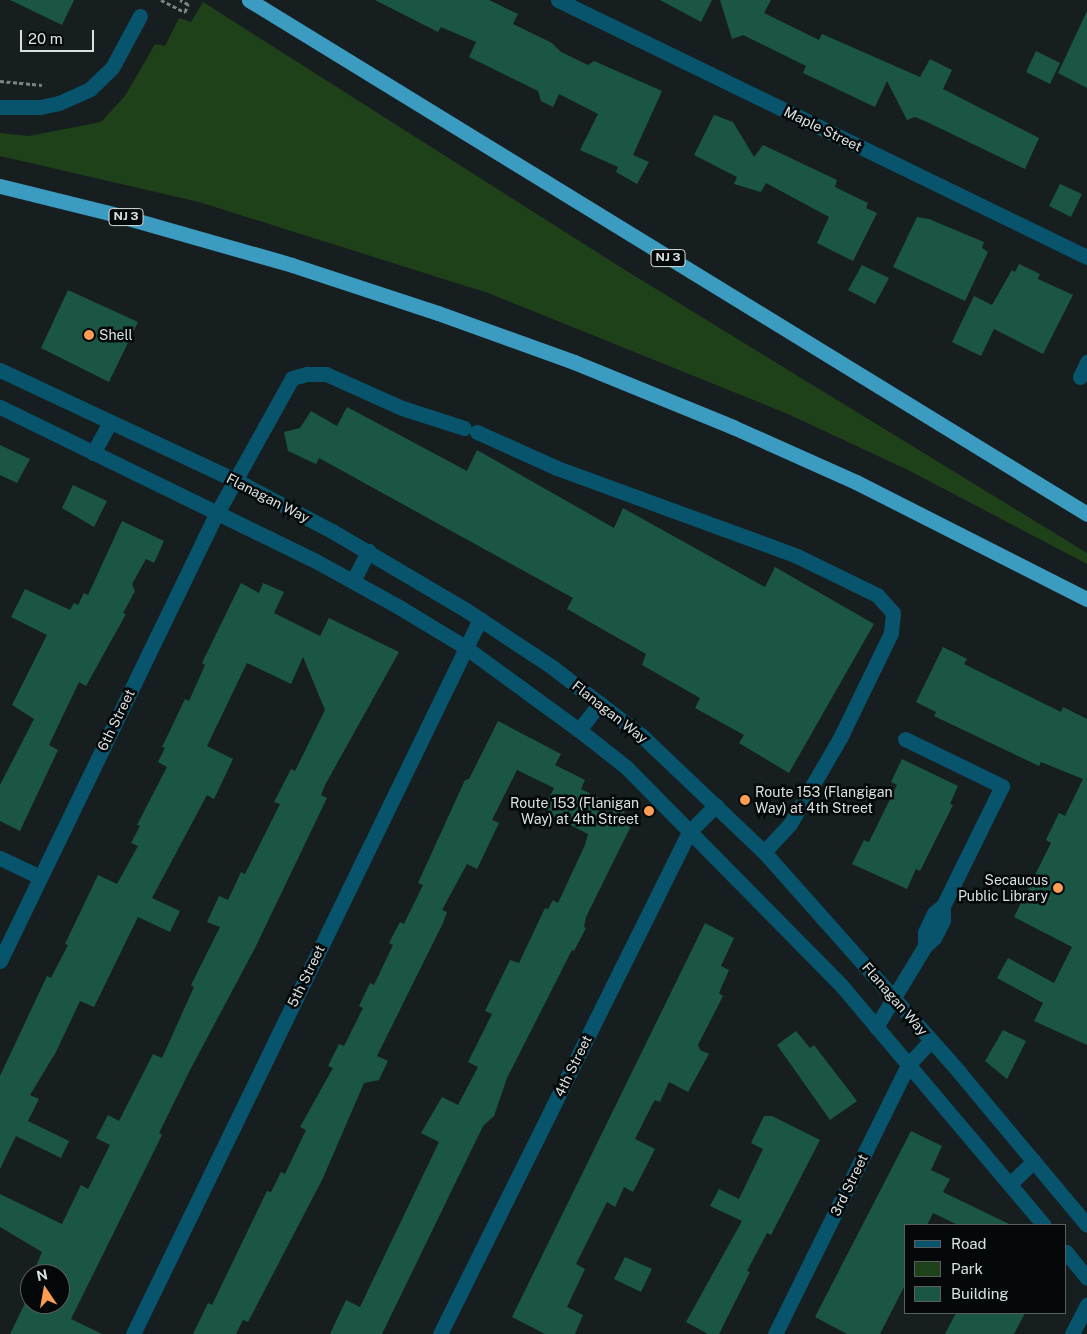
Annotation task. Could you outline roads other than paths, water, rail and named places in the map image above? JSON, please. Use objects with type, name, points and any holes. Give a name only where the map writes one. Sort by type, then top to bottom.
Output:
[{"type":"highway","name":"NJ 3","points":[[249,0],[1087,514]]},
{"type":"highway","name":"NJ 3","points":[[0,186],[152,224],[292,265],[438,313],[574,362],[733,427],[856,482],[1087,599]]},
{"type":"street","name":"Maple Street","points":[[558,0],[1087,257]]},
{"type":"street","points":[[0,107],[59,103],[90,89],[112,68],[140,16]]},
{"type":"street","points":[[1080,377],[1087,362]]},
{"type":"street","name":"Flanagan Way","points":[[0,370],[237,482],[368,552],[480,619],[552,667],[642,736],[764,852],[931,1040],[1087,1225]]},
{"type":"street","name":"6th Street","points":[[0,961],[217,513],[237,482],[292,378],[307,374],[326,374],[402,408],[471,430],[557,468],[797,556],[877,595],[893,613],[891,633],[840,738],[790,824],[764,852]]},
{"type":"street","points":[[0,407],[353,581],[465,647],[579,730],[626,767],[841,985],[1043,1224]]},
{"type":"street","points":[[93,453],[110,422]]},
{"type":"street","points":[[353,581],[368,552]]},
{"type":"street","name":"5th Street","points":[[133,1334],[480,619]]},
{"type":"street","points":[[579,730],[600,703]]},
{"type":"street","points":[[876,1027],[895,999],[925,946],[934,938],[943,920],[943,906],[1002,786],[906,739]]},
{"type":"street","name":"4th Street","points":[[440,1334],[689,832],[716,805]]},
{"type":"street","points":[[0,858],[40,877]]},
{"type":"street","name":"3rd Street","points":[[775,1334],[908,1065],[931,1040]]},
{"type":"street","points":[[1010,1184],[1034,1161]]},
{"type":"street","points":[[1067,1253],[1087,1278]]},
{"type":"street","points":[[1072,1334],[1087,1305]]},
{"type":"place","name":"Shell","points":[[89,335]]},
{"type":"place","name":"Route 153 (Flangigan Way) at 4th Street","points":[[745,800]]},
{"type":"place","name":"Route 153 (Flanigan Way) at 4th Street","points":[[649,811]]},
{"type":"place","name":"Secaucus Public Library","points":[[1058,888]]}]
